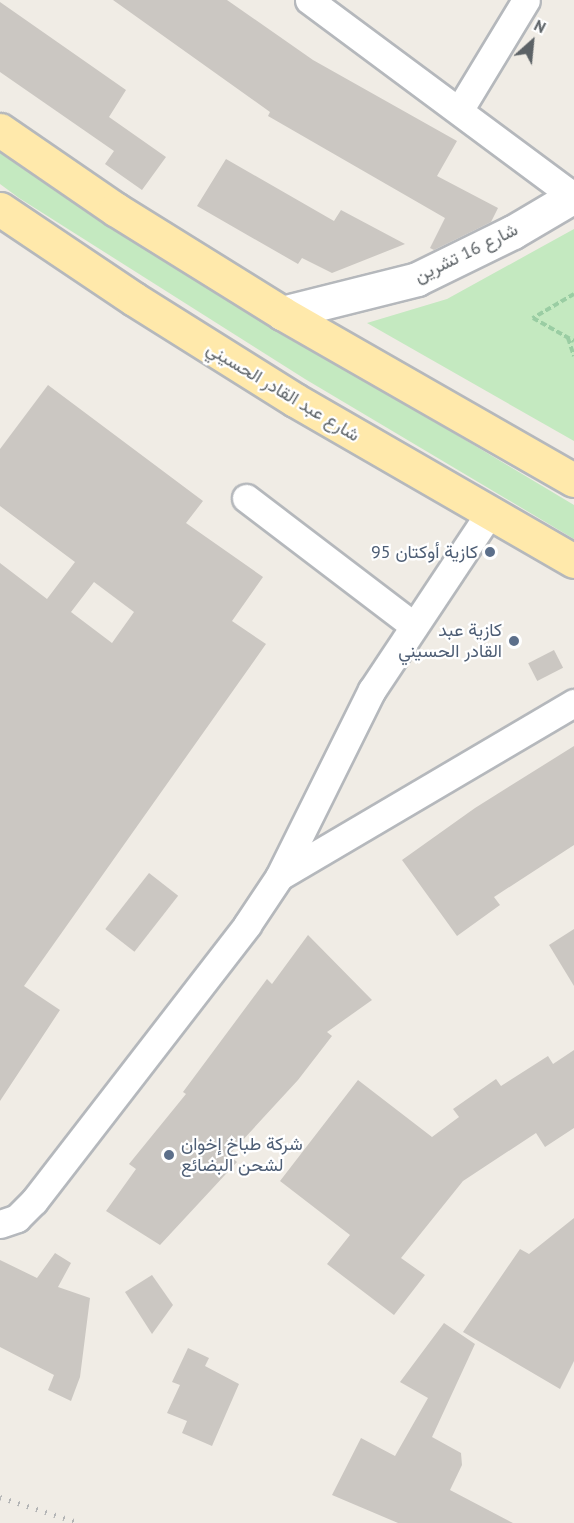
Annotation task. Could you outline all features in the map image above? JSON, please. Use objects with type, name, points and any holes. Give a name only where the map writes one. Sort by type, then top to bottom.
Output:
[{"type":"main road","points":[[0,130],[115,209],[282,313],[574,480]]},
{"type":"main road","name":"شارع عبد القادر الحسيني","points":[[0,209],[134,299],[295,400],[574,561]]},
{"type":"street","points":[[309,0],[574,196]]},
{"type":"street","points":[[460,110],[526,0]]},
{"type":"street","name":"شارع 16 تشرين","points":[[282,313],[417,279],[513,232],[574,196]]},
{"type":"street","points":[[246,498],[414,626]]},
{"type":"street","points":[[0,1224],[17,1218],[34,1201],[247,925],[279,877],[367,700],[489,514]]},
{"type":"street","points":[[279,877],[574,703]]},
{"type":"path","points":[[574,294],[533,318],[574,341]]},
{"type":"path","points":[[568,337],[574,356]]},
{"type":"green space","points":[[0,151],[248,310],[574,505],[574,539],[305,379],[19,198],[0,184]]},
{"type":"green space","points":[[574,229],[574,441],[367,323],[447,299]]},
{"type":"building","points":[[113,0],[227,0],[313,60],[457,141],[437,176],[498,208],[491,222],[434,250],[430,248],[445,218],[268,116],[270,112]]},
{"type":"building","points":[[0,2],[126,90],[109,117],[166,157],[142,190],[105,164],[114,151],[0,72]]},
{"type":"building","points":[[226,159],[334,221],[341,210],[405,244],[332,273],[302,258],[298,264],[197,206]]},
{"type":"building","points":[[48,385],[203,501],[186,523],[263,577],[232,621],[266,644],[24,986],[60,1010],[0,1101],[0,563],[47,599],[75,562],[0,506],[0,449]],"holes":[[[94,582],[134,612],[112,643],[71,612]]]},
{"type":"building","points":[[554,650],[563,668],[537,681],[528,663]]},
{"type":"building","points":[[574,746],[574,845],[494,897],[500,905],[457,936],[402,860],[475,808]]},
{"type":"building","points":[[149,873],[178,896],[134,952],[105,929]]},
{"type":"building","points":[[574,929],[574,986],[549,945]]},
{"type":"building","points":[[308,935],[372,1000],[327,1032],[332,1036],[298,1080],[229,1155],[237,1162],[160,1245],[106,1211],[136,1169],[129,1164],[186,1094],[183,1092],[267,979],[272,984]]},
{"type":"building","points":[[574,1050],[574,1128],[545,1147],[536,1133],[463,1181],[401,1258],[425,1275],[394,1315],[327,1264],[350,1235],[280,1181],[358,1080],[432,1137],[459,1117],[453,1109],[496,1079],[501,1086],[548,1056],[553,1064]]},
{"type":"building","points":[[574,1218],[574,1361],[560,1389],[463,1332],[520,1249],[529,1254]]},
{"type":"building","points":[[55,1253],[71,1263],[58,1287],[90,1298],[80,1377],[71,1401],[48,1390],[54,1375],[0,1347],[0,1260],[37,1278]]},
{"type":"building","points":[[152,1275],[173,1305],[152,1334],[125,1292]]},
{"type":"building","points":[[444,1323],[475,1344],[432,1437],[461,1453],[462,1465],[450,1490],[513,1523],[398,1523],[332,1495],[361,1438],[395,1456],[428,1398],[400,1382]]},
{"type":"building","points":[[188,1348],[209,1358],[205,1366],[239,1384],[212,1446],[182,1433],[187,1421],[167,1413],[180,1385],[172,1382]]},
{"type":"railway","points":[[0,1497],[80,1523]]},
{"type":"place","name":"كازية أوكتان 95","points":[[490,552]]},
{"type":"place","name":"كازية عبد القادر الحسيني","points":[[514,641]]},
{"type":"place","name":"شركة طباخ إخوان لشحن البضائع","points":[[169,1155]]}]
